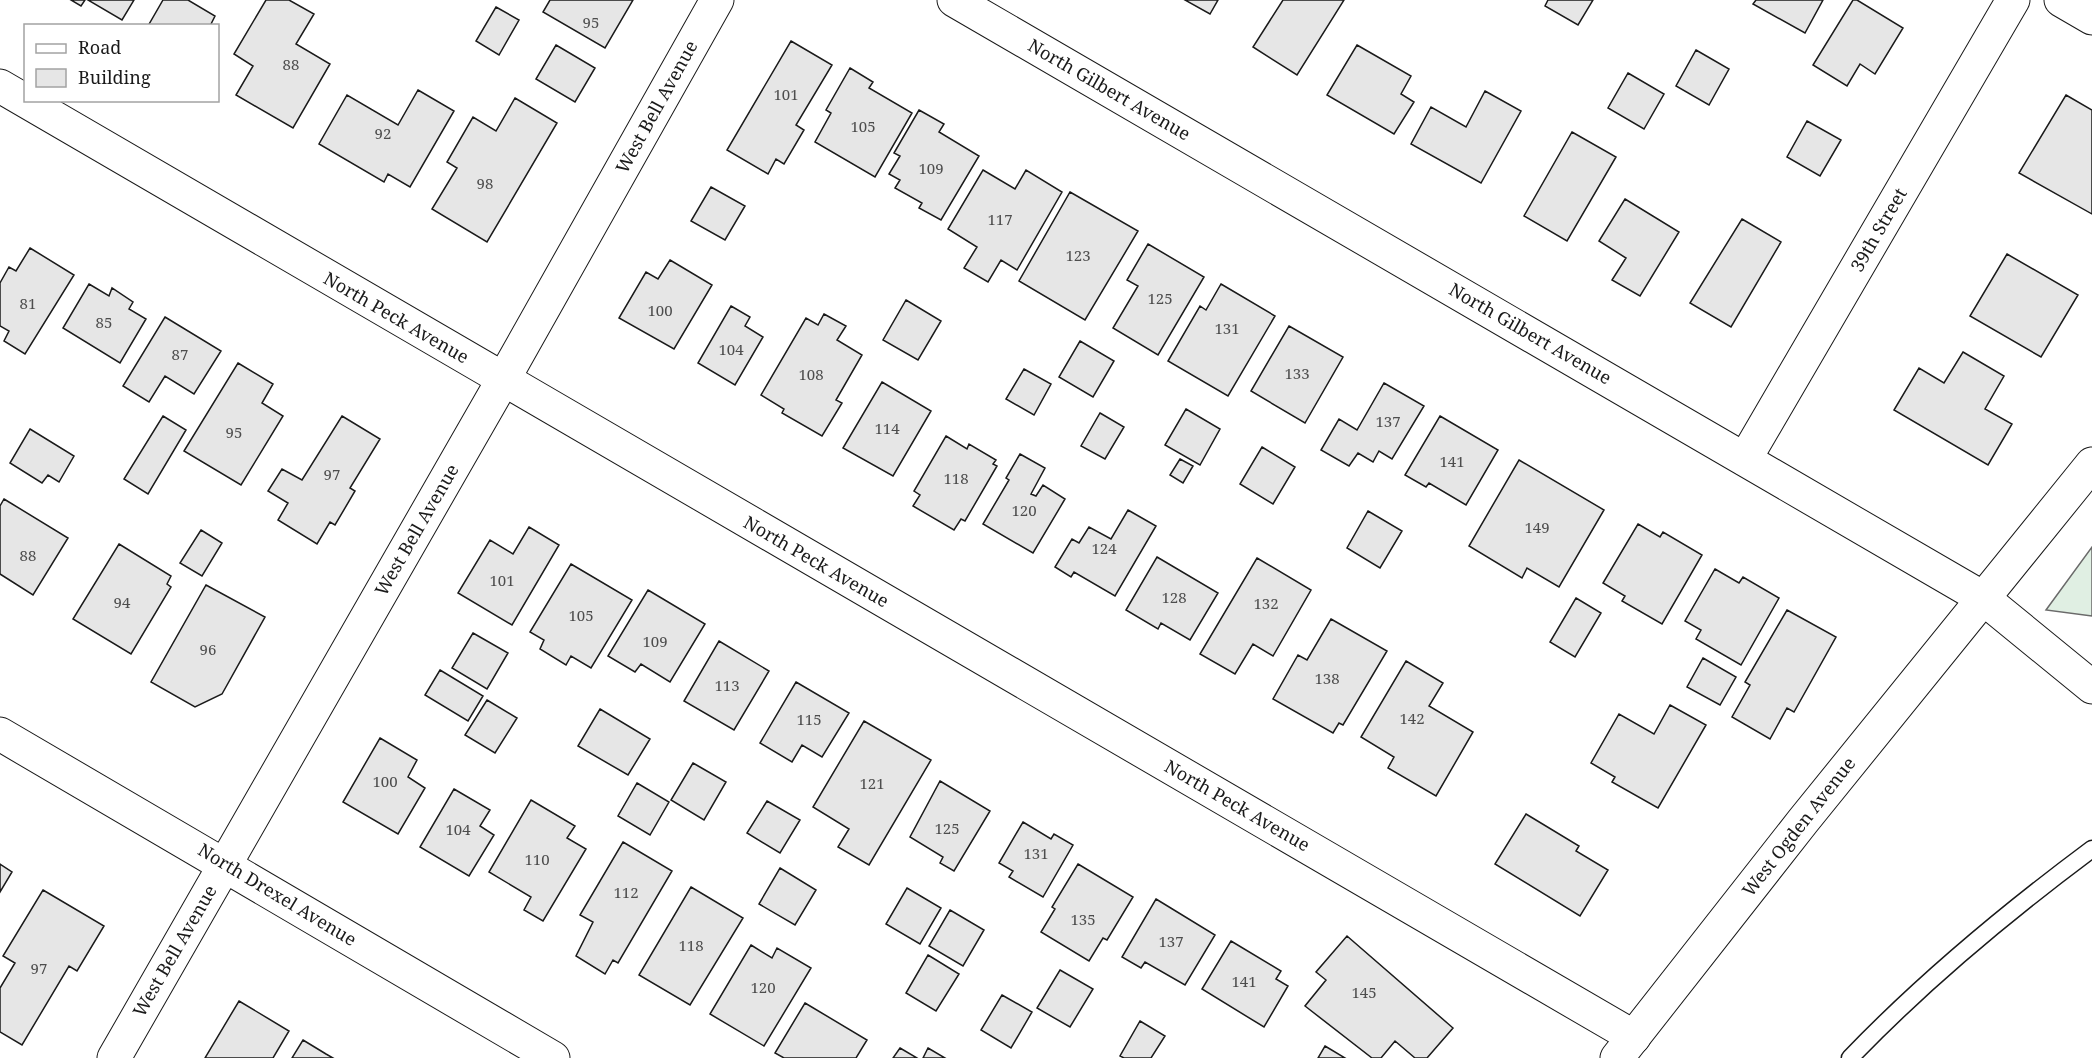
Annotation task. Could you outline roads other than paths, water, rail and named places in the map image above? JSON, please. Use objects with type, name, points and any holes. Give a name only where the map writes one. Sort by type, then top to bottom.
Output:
[{"type":"street","name":"West Bell Avenue","points":[[114,1058],[503,380],[717,0]]},
{"type":"street","name":"North Gilbert Avenue","points":[[954,0],[1983,597],[2092,687]]},
{"type":"street","name":"39th Street","points":[[1745,459],[2013,0]]},
{"type":"street","points":[[2061,0],[2092,18]]},
{"type":"street","name":"North Peck Avenue","points":[[0,86],[24,100]]},
{"type":"street","name":"North Peck Avenue","points":[[27,102],[503,380],[1625,1047]]},
{"type":"street","name":"West Ogden Avenue","points":[[1625,1047],[1983,597],[2092,464]]},
{"type":"street","name":"North Drexel Avenue","points":[[0,734],[553,1058]]},
{"type":"lane","points":[[1850,1058],[1921,989],[2008,914],[2092,849]]}]
